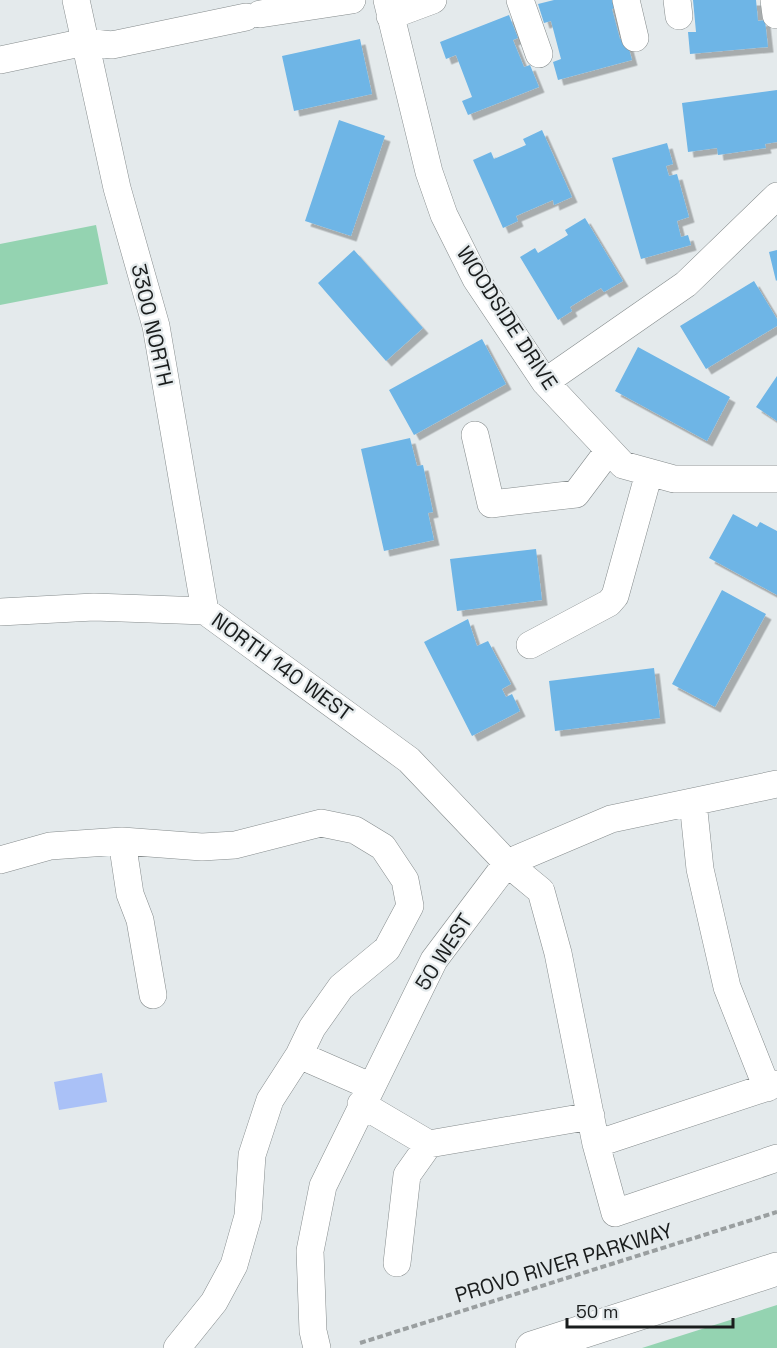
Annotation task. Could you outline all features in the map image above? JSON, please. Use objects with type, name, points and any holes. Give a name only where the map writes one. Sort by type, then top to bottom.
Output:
[{"type":"highway","points":[[532,1348],[777,1269]]},
{"type":"street","name":"3300 NORTH","points":[[76,0],[117,188],[156,326],[205,610]]},
{"type":"street","points":[[0,60],[85,42],[112,45],[253,16],[352,0]]},
{"type":"street","points":[[388,8],[433,0]]},
{"type":"street","points":[[520,0],[539,54]]},
{"type":"street","points":[[626,0],[635,38]]},
{"type":"street","name":"WOODSIDE DRIVE","points":[[388,8],[429,172],[444,215],[476,279],[544,382],[623,465],[674,479],[777,479]]},
{"type":"street","points":[[544,382],[686,284],[777,196]]},
{"type":"street","points":[[475,435],[491,504],[576,494],[609,450]]},
{"type":"street","points":[[530,645],[609,603],[615,596],[649,473]]},
{"type":"street","name":"NORTH 140 WEST","points":[[0,612],[94,607],[205,610],[409,760],[507,863],[541,891],[558,953],[596,1144],[615,1213],[777,1158]]},
{"type":"street","points":[[507,863],[611,819],[777,784]]},
{"type":"street","points":[[596,1144],[772,1086],[727,987],[700,868],[693,802]]},
{"type":"street","points":[[0,860],[50,846],[122,841],[202,847],[235,845],[321,823],[355,830],[383,847],[405,880],[410,906],[387,949],[341,987],[312,1028],[299,1055],[270,1100],[252,1155],[248,1216],[234,1265],[214,1302],[177,1348]]},
{"type":"street","points":[[122,841],[130,894],[140,920],[153,995]]},
{"type":"street","name":"50 WEST","points":[[317,1348],[313,1331],[310,1251],[323,1186],[434,960],[507,863]]},
{"type":"street","points":[[299,1055],[366,1095],[429,1144]]},
{"type":"street","points":[[397,1263],[407,1175],[429,1144],[591,1116]]},
{"type":"path","name":"PROVO RIVER PARKWAY","points":[[360,1342],[777,1212]]},
{"type":"green space","points":[[96,225],[108,284],[0,305],[0,244]]},
{"type":"green space","points":[[777,1305],[777,1348],[642,1348]]},
{"type":"water","points":[[102,1073],[107,1102],[59,1110],[54,1082]]},
{"type":"building","points":[[554,0],[614,0],[616,7],[612,9],[620,39],[626,38],[632,60],[558,80],[553,62],[561,59],[551,21],[544,23],[538,4]]},
{"type":"building","points":[[693,0],[756,0],[758,21],[765,20],[768,47],[690,54],[688,32],[696,32]]},
{"type":"building","points":[[509,15],[518,38],[513,40],[524,67],[530,65],[539,87],[468,115],[462,101],[472,97],[456,55],[446,59],[440,42]]},
{"type":"building","points":[[360,39],[372,94],[294,111],[282,56]]},
{"type":"building","points":[[777,90],[777,142],[765,144],[766,148],[718,155],[717,148],[688,152],[682,103]]},
{"type":"building","points":[[339,120],[385,136],[351,236],[305,221]]},
{"type":"building","points":[[542,130],[572,197],[554,205],[553,200],[516,216],[518,221],[503,228],[473,160],[491,152],[494,159],[526,145],[523,139]]},
{"type":"building","points":[[667,143],[673,164],[666,166],[669,176],[677,174],[689,217],[677,221],[681,237],[688,235],[691,245],[641,259],[612,158]]},
{"type":"building","points":[[585,218],[623,281],[604,292],[601,288],[570,307],[572,311],[558,320],[520,257],[535,248],[538,253],[568,235],[565,230]]},
{"type":"building","points":[[354,250],[423,328],[386,361],[318,283]]},
{"type":"building","points":[[777,250],[777,280],[776,281],[769,252]]},
{"type":"building","points":[[754,281],[777,319],[777,326],[706,369],[680,326]]},
{"type":"building","points":[[482,339],[506,384],[414,435],[389,390]]},
{"type":"building","points":[[638,347],[730,397],[707,441],[615,391]]},
{"type":"building","points":[[777,376],[777,421],[756,407]]},
{"type":"building","points":[[410,438],[417,466],[423,465],[433,512],[428,513],[434,540],[384,551],[361,449]]},
{"type":"building","points":[[733,514],[757,527],[760,522],[777,531],[777,595],[709,558]]},
{"type":"building","points":[[536,549],[542,600],[457,611],[450,559]]},
{"type":"building","points":[[722,590],[766,614],[715,707],[672,684]]},
{"type":"building","points":[[468,619],[477,646],[488,641],[511,684],[502,689],[506,697],[512,694],[520,711],[472,736],[424,642]]},
{"type":"building","points":[[654,668],[660,718],[555,731],[549,681]]}]
